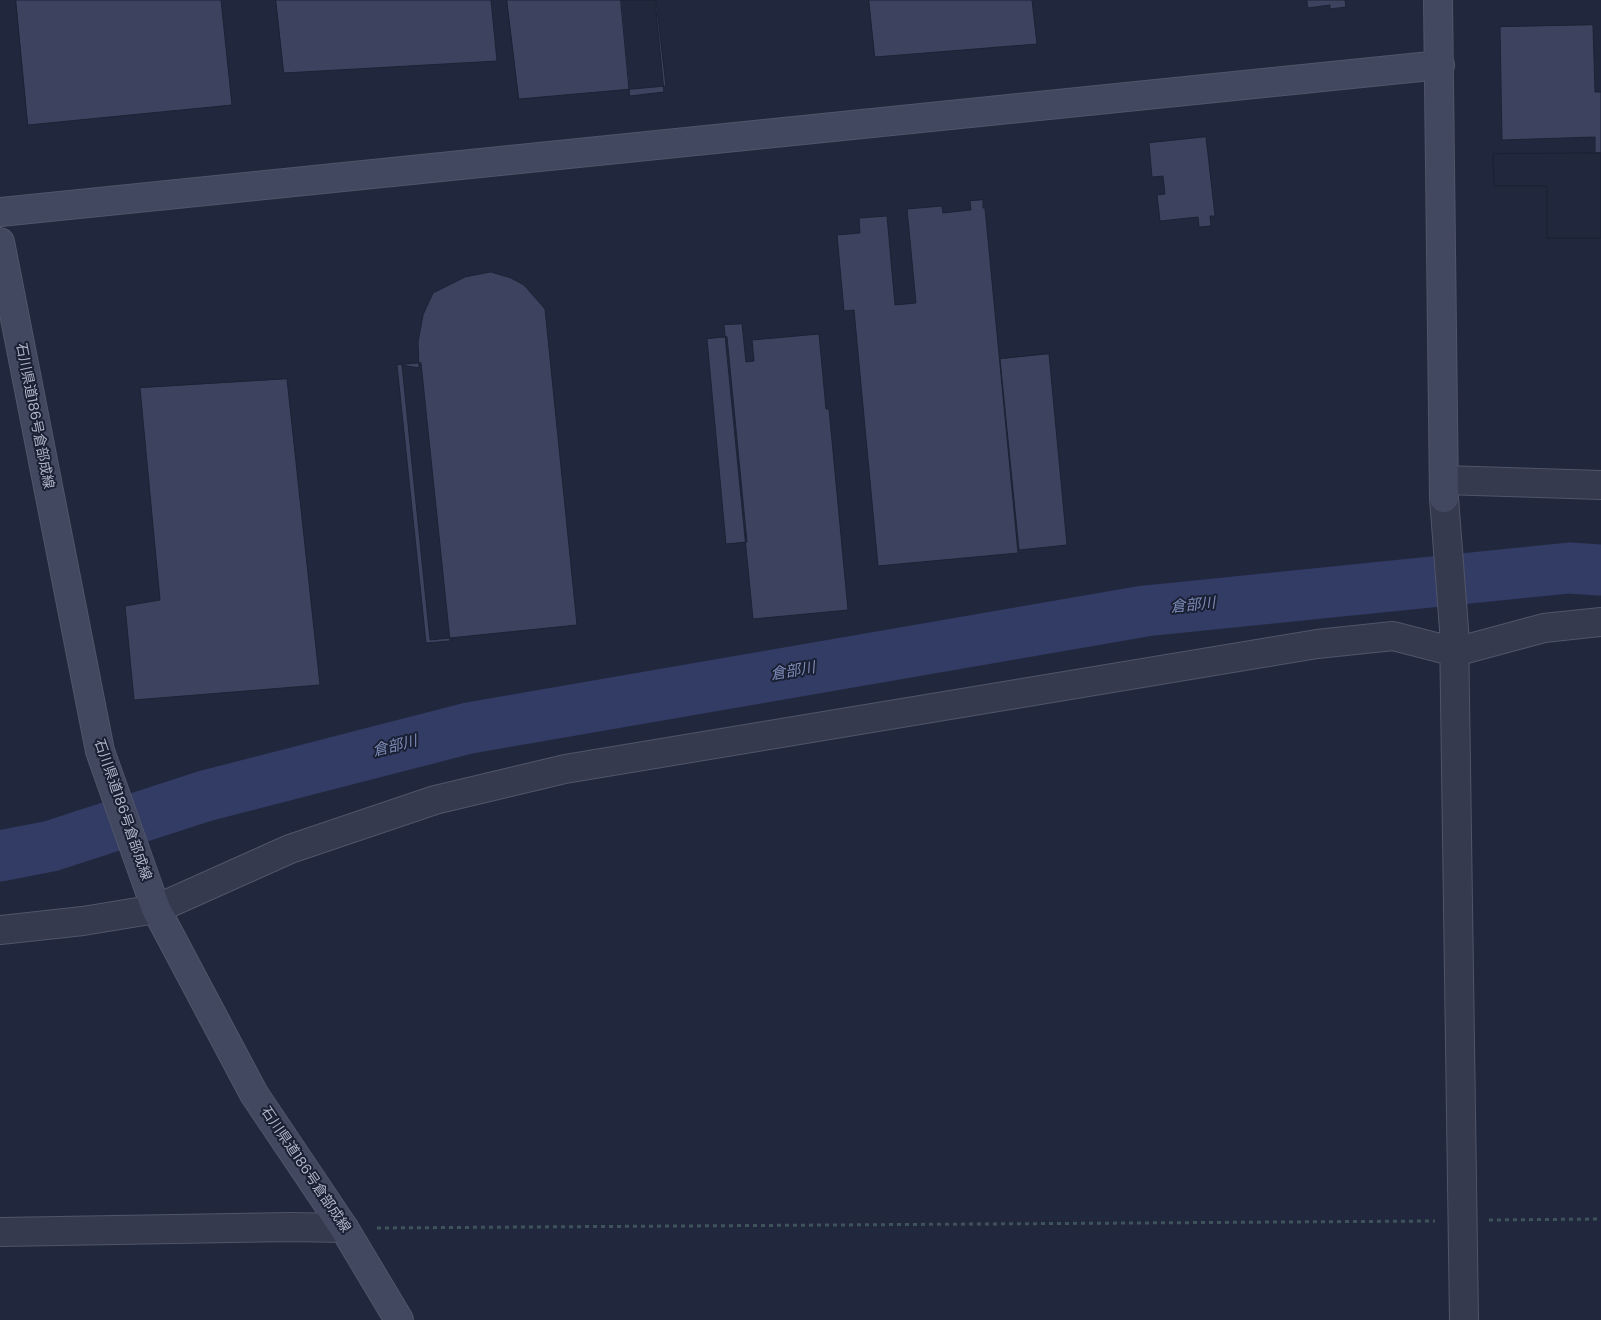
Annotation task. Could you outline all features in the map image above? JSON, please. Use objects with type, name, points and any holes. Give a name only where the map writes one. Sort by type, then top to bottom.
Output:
[{"type":"street","points":[[1438,0],[1444,489],[1455,640],[1464,1320]]},
{"type":"street","points":[[0,212],[1440,65]]},
{"type":"street","name":"石川県道186号倉部成線","points":[[0,242],[100,751],[153,902],[254,1094],[344,1228],[399,1320]]},
{"type":"street","points":[[1444,489],[1601,485]]},
{"type":"street","points":[[0,930],[83,922],[153,902],[300,846],[435,800],[565,769],[1317,644],[1393,636],[1455,640],[1601,622]]},
{"type":"street","points":[[0,1232],[292,1227],[344,1228]]},
{"type":"path","points":[[344,1228],[1601,1219]]},
{"type":"building","points":[[16,0],[221,0],[232,105],[28,125]]},
{"type":"building","points":[[276,0],[491,0],[497,61],[284,73]]},
{"type":"building","points":[[507,0],[656,0],[666,86],[519,99]]},
{"type":"building","points":[[621,0],[655,0],[664,92],[630,96]]},
{"type":"building","points":[[869,0],[1032,0],[1037,44],[875,57]]},
{"type":"building","points":[[1307,0],[1345,0],[1346,7],[1330,9],[1330,5],[1308,8]]},
{"type":"building","points":[[1593,25],[1595,92],[1601,92],[1601,153],[1595,153],[1595,137],[1502,140],[1500,27]]},
{"type":"building","points":[[1206,137],[1215,216],[1210,216],[1211,226],[1199,227],[1198,217],[1160,221],[1157,195],[1165,194],[1163,176],[1152,177],[1149,143]]},
{"type":"building","points":[[1601,153],[1601,238],[1547,238],[1547,186],[1494,186],[1493,154]]},
{"type":"building","points":[[1601,153],[1601,238],[1547,238],[1547,186],[1494,186],[1493,154]]},
{"type":"building","points":[[983,200],[1018,553],[878,566],[854,310],[844,311],[837,235],[860,233],[859,218],[887,216],[895,305],[916,303],[907,209],[942,206],[943,213],[971,210],[970,201]]},
{"type":"building","points":[[491,272],[511,278],[524,285],[545,309],[577,625],[430,640],[402,365],[419,368],[418,342],[423,315],[433,293],[465,277]]},
{"type":"building","points":[[742,324],[746,362],[754,361],[752,340],[819,334],[826,409],[829,409],[848,610],[753,619],[724,325]]},
{"type":"building","points":[[727,337],[747,542],[726,544],[707,339]]},
{"type":"building","points":[[1049,354],[1067,545],[1019,550],[1000,359]]},
{"type":"building","points":[[421,363],[450,641],[426,643],[397,365]]},
{"type":"building","points":[[287,379],[320,685],[134,700],[125,606],[160,600],[140,388]]},
{"type":"waterway","name":"倉部川","points":[[0,856],[51,846],[205,796],[469,728],[1145,611],[1569,568],[1601,570]]}]
